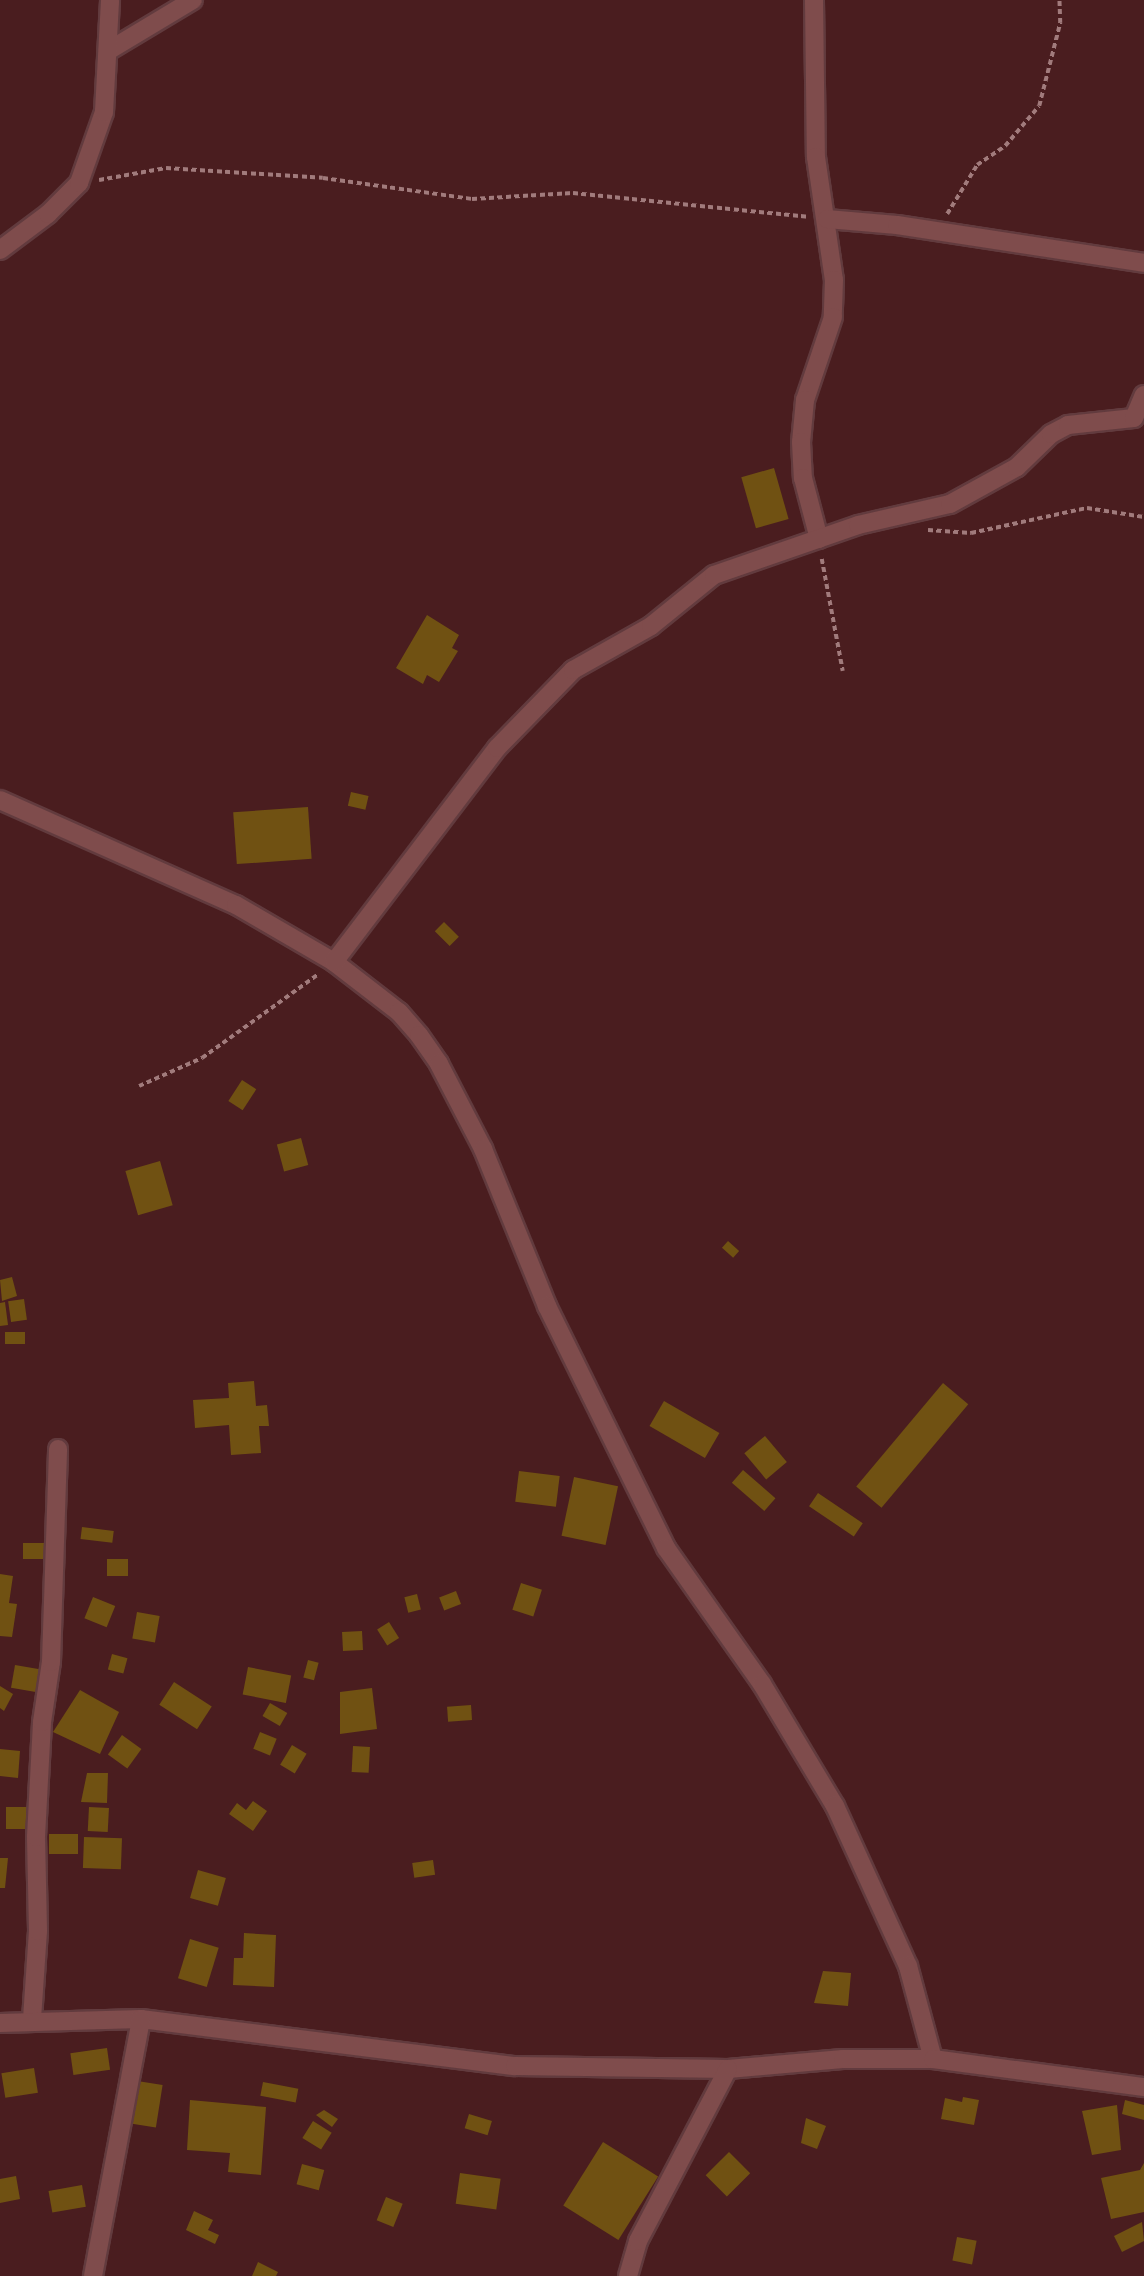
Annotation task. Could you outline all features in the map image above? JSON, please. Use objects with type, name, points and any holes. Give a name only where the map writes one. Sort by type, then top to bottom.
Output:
[{"type":"street","points":[[0,250],[48,214],[79,183],[104,112],[110,0]]},
{"type":"street","points":[[108,51],[193,0]]},
{"type":"street","points":[[814,0],[816,158],[827,219],[833,317],[805,400],[800,442],[803,478],[819,539]]},
{"type":"street","points":[[827,219],[897,225],[1144,263]]},
{"type":"street","points":[[334,962],[497,748],[573,670],[650,626],[714,575],[819,539],[950,504],[1017,467],[1051,434],[1068,425],[1134,418],[1144,395]]},
{"type":"street","points":[[0,800],[236,905],[334,962],[399,1012],[439,1063],[483,1149],[591,1401],[666,1548],[762,1684],[835,1806],[908,1965],[933,2059]]},
{"type":"street","points":[[32,2019],[38,1931],[36,1838],[42,1722],[51,1662],[58,1449]]},
{"type":"street","points":[[0,2023],[32,2019],[141,2019],[515,2066],[728,2069],[843,2059],[933,2059],[1144,2087]]},
{"type":"street","points":[[93,2276],[141,2019]]},
{"type":"street","points":[[628,2276],[638,2241],[728,2069]]},
{"type":"path","points":[[950,210],[977,165],[1005,146],[1039,106],[1060,23],[1059,0]]},
{"type":"path","points":[[79,183],[166,168],[323,178],[472,199],[573,193],[827,219]]},
{"type":"path","points":[[919,528],[971,533],[1087,508],[1144,517]]},
{"type":"path","points":[[819,539],[843,671]]},
{"type":"path","points":[[138,1086],[202,1058],[334,962]]},
{"type":"building","points":[[774,468],[789,519],[756,528],[741,477]]},
{"type":"building","points":[[427,615],[459,635],[452,648],[458,651],[439,682],[427,675],[423,684],[396,668]]},
{"type":"building","points":[[351,792],[369,796],[365,810],[348,806]]},
{"type":"building","points":[[308,807],[312,859],[237,864],[233,812]]},
{"type":"building","points":[[444,922],[459,937],[450,946],[435,931]]},
{"type":"building","points":[[242,1080],[256,1089],[243,1110],[228,1101]]},
{"type":"building","points":[[301,1138],[308,1165],[284,1172],[277,1144]]},
{"type":"building","points":[[160,1161],[173,1205],[138,1215],[125,1171]]},
{"type":"building","points":[[728,1241],[739,1251],[733,1258],[722,1248]]},
{"type":"building","points":[[12,1277],[17,1296],[2,1301],[0,1280]]},
{"type":"building","points":[[24,1299],[27,1320],[11,1322],[8,1301]]},
{"type":"building","points":[[5,1302],[8,1325],[0,1326],[0,1303]]},
{"type":"building","points":[[5,1332],[25,1332],[25,1344],[5,1344]]},
{"type":"building","points":[[254,1381],[256,1406],[267,1405],[269,1426],[259,1426],[261,1453],[231,1455],[229,1425],[195,1428],[193,1400],[229,1398],[228,1383]]},
{"type":"building","points":[[943,1383],[968,1404],[882,1508],[856,1486]]},
{"type":"building","points":[[664,1401],[719,1433],[705,1458],[650,1426]]},
{"type":"building","points":[[765,1436],[787,1462],[766,1479],[744,1453]]},
{"type":"building","points":[[743,1470],[775,1498],[764,1511],[732,1483]]},
{"type":"building","points":[[519,1471],[560,1476],[556,1507],[515,1502]]},
{"type":"building","points":[[574,1477],[618,1486],[606,1545],[562,1536]]},
{"type":"building","points":[[818,1493],[863,1523],[854,1536],[809,1506]]},
{"type":"building","points":[[82,1527],[114,1531],[112,1543],[81,1539]]},
{"type":"building","points":[[23,1543],[47,1543],[47,1559],[23,1559]]},
{"type":"building","points":[[107,1559],[128,1559],[128,1576],[107,1576]]},
{"type":"building","points":[[0,1574],[13,1576],[9,1603],[17,1604],[12,1637],[0,1636]]},
{"type":"building","points":[[521,1583],[542,1590],[533,1616],[512,1610]]},
{"type":"building","points":[[456,1591],[461,1604],[444,1611],[439,1597]]},
{"type":"building","points":[[417,1594],[421,1610],[408,1613],[404,1597]]},
{"type":"building","points":[[93,1597],[115,1606],[107,1627],[84,1618]]},
{"type":"building","points":[[137,1612],[160,1616],[155,1643],[132,1639]]},
{"type":"building","points":[[389,1622],[399,1638],[387,1646],[377,1629]]},
{"type":"building","points":[[362,1631],[363,1650],[343,1651],[342,1632]]},
{"type":"building","points":[[112,1654],[127,1658],[123,1674],[108,1669]]},
{"type":"building","points":[[308,1660],[319,1663],[314,1680],[303,1677]]},
{"type":"building","points":[[15,1665],[43,1670],[39,1693],[11,1688]]},
{"type":"building","points":[[248,1667],[291,1675],[286,1703],[243,1694]]},
{"type":"building","points":[[174,1682],[212,1707],[197,1729],[159,1705]]},
{"type":"building","points":[[0,1686],[13,1694],[4,1711],[0,1708]]},
{"type":"building","points":[[372,1688],[377,1729],[340,1734],[340,1692]]},
{"type":"building","points":[[80,1690],[119,1712],[100,1754],[53,1732]]},
{"type":"building","points":[[270,1703],[287,1713],[280,1726],[262,1716]]},
{"type":"building","points":[[471,1705],[472,1720],[448,1722],[447,1707]]},
{"type":"building","points":[[260,1732],[277,1739],[270,1755],[253,1749]]},
{"type":"building","points":[[122,1735],[141,1749],[127,1769],[108,1754]]},
{"type":"building","points":[[292,1745],[307,1754],[295,1773],[280,1765]]},
{"type":"building","points":[[353,1746],[370,1747],[369,1773],[352,1772]]},
{"type":"building","points":[[0,1749],[20,1751],[18,1778],[0,1776]]},
{"type":"building","points":[[87,1773],[108,1773],[107,1803],[81,1802]]},
{"type":"building","points":[[253,1801],[267,1811],[253,1831],[229,1814],[237,1803],[246,1810]]},
{"type":"building","points":[[6,1807],[28,1807],[28,1829],[6,1829]]},
{"type":"building","points":[[89,1807],[109,1808],[108,1832],[88,1831]]},
{"type":"building","points":[[49,1834],[78,1834],[78,1854],[49,1854]]},
{"type":"building","points":[[84,1837],[122,1838],[121,1869],[83,1868]]},
{"type":"building","points":[[0,1858],[8,1858],[5,1888],[0,1888]]},
{"type":"building","points":[[433,1860],[435,1875],[414,1878],[412,1863]]},
{"type":"building","points":[[198,1870],[226,1878],[218,1906],[190,1898]]},
{"type":"building","points":[[244,1933],[276,1935],[274,1987],[233,1985],[234,1958],[243,1958]]},
{"type":"building","points":[[190,1939],[219,1948],[207,1987],[178,1978]]},
{"type":"building","points":[[823,1971],[851,1973],[848,2006],[814,2003]]},
{"type":"building","points":[[107,2048],[110,2070],[73,2075],[70,2053]]},
{"type":"building","points":[[34,2068],[38,2093],[5,2098],[1,2073]]},
{"type":"building","points":[[131,2080],[163,2085],[156,2127],[124,2122]]},
{"type":"building","points":[[263,2082],[298,2089],[296,2103],[260,2096]]},
{"type":"building","points":[[963,2097],[979,2100],[974,2125],[941,2119],[945,2098],[962,2102]]},
{"type":"building","points":[[190,2100],[266,2107],[261,2175],[228,2172],[230,2153],[187,2150]]},
{"type":"building","points":[[1125,2100],[1144,2105],[1144,2120],[1122,2114]]},
{"type":"building","points":[[1117,2105],[1121,2150],[1092,2155],[1082,2111]]},
{"type":"building","points":[[324,2110],[338,2119],[332,2127],[316,2115]]},
{"type":"building","points":[[469,2114],[492,2121],[488,2135],[465,2128]]},
{"type":"building","points":[[806,2118],[826,2126],[817,2149],[801,2143]]},
{"type":"building","points":[[313,2121],[332,2133],[321,2150],[302,2138]]},
{"type":"building","points":[[603,2142],[658,2176],[618,2240],[563,2206]]},
{"type":"building","points":[[729,2152],[750,2173],[727,2197],[706,2175]]},
{"type":"building","points":[[1144,2163],[1144,2212],[1111,2219],[1101,2178],[1140,2170]]},
{"type":"building","points":[[302,2164],[324,2170],[319,2190],[297,2184]]},
{"type":"building","points":[[460,2173],[501,2179],[496,2209],[456,2204]]},
{"type":"building","points":[[16,2176],[20,2199],[0,2203],[0,2179]]},
{"type":"building","points":[[82,2185],[86,2207],[52,2213],[49,2191]]},
{"type":"building","points":[[386,2197],[403,2204],[393,2227],[377,2220]]},
{"type":"building","points":[[194,2211],[213,2220],[208,2230],[219,2235],[215,2244],[186,2230]]},
{"type":"building","points":[[1142,2222],[1144,2241],[1122,2252],[1114,2236]]},
{"type":"building","points":[[957,2237],[977,2241],[972,2264],[952,2261]]},
{"type":"building","points":[[258,2262],[278,2272],[276,2276],[252,2276]]}]
